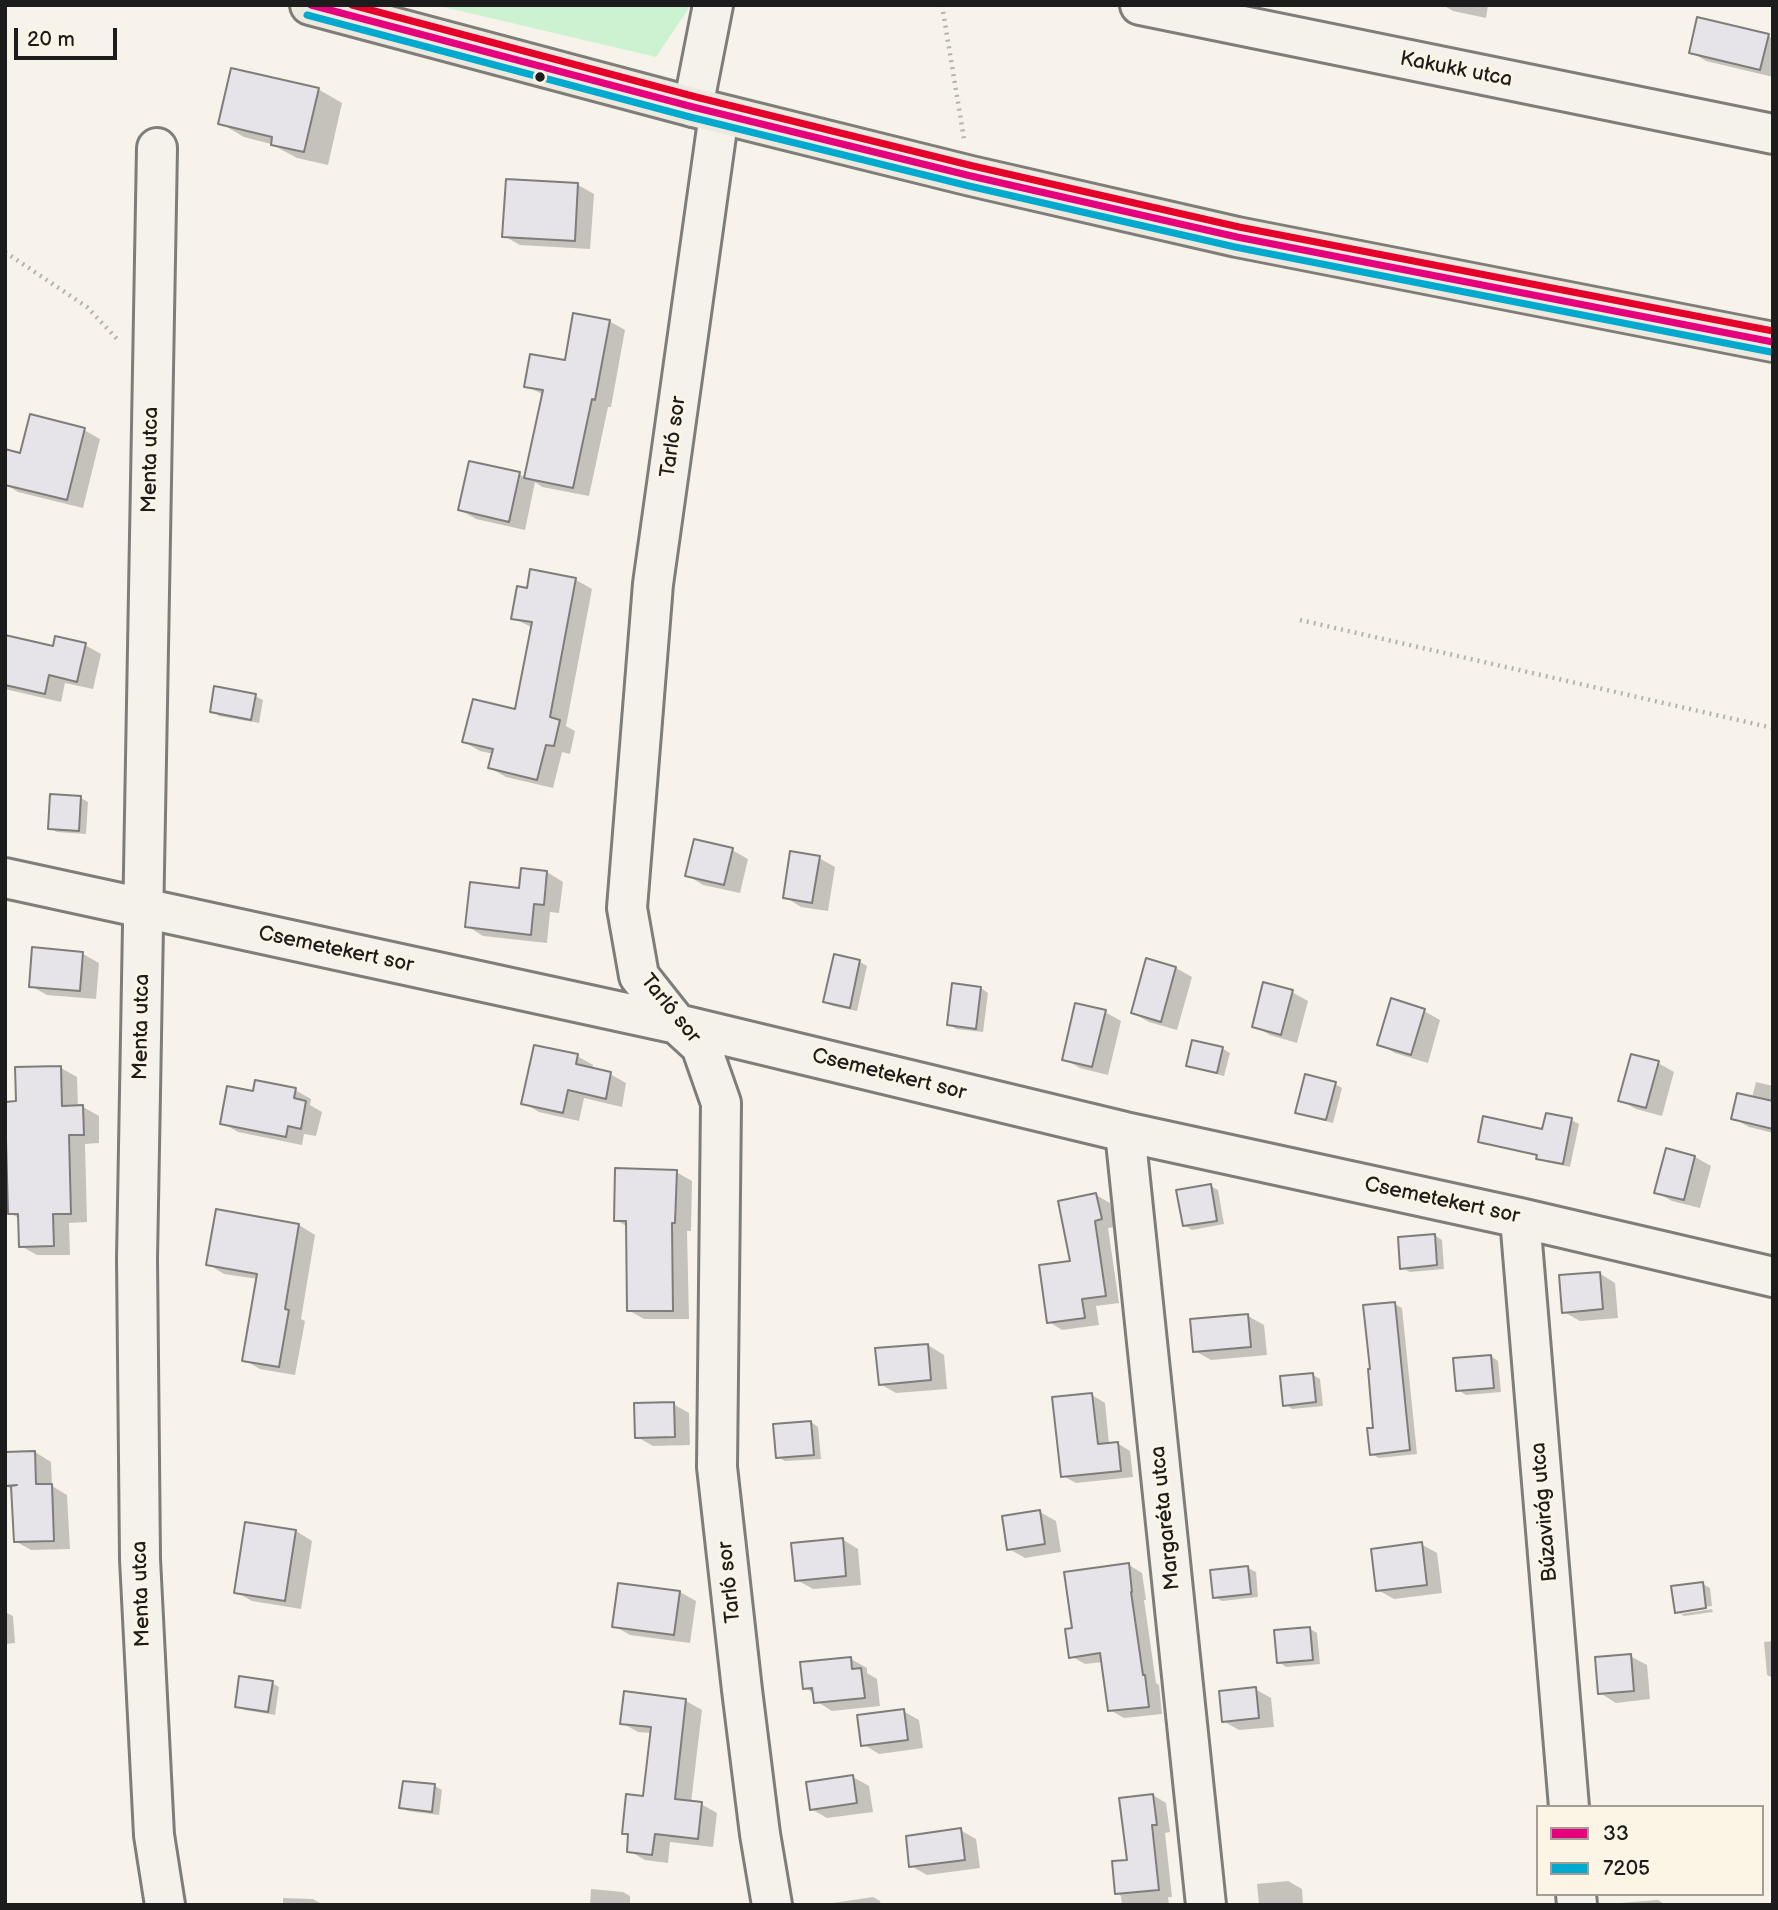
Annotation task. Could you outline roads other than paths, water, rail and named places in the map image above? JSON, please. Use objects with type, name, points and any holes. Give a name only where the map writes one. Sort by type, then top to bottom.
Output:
[{"type":"main road","points":[[310,5],[706,111],[971,176],[1237,237],[1773,342]]},
{"type":"street","name":"Tarló sor","points":[[713,5],[706,111],[653,584],[627,908],[639,975],[677,1024],[701,1046],[721,1103],[717,1467],[760,1834],[772,1905]]},
{"type":"street","name":"Kakukk utca","points":[[1140,5],[1773,134]]},
{"type":"street","name":"Menta utca","points":[[157,148],[137,1258],[140,1559],[154,1835],[164,1905]]},
{"type":"street","name":"Csemetekert sor","points":[[5,878],[677,1024],[1125,1132],[1773,1276]]},
{"type":"street","name":"Margaréta utca","points":[[1125,1132],[1206,1905]]},
{"type":"street","name":"Búzavirág utca","points":[[1520,1218],[1569,1805]]}]
